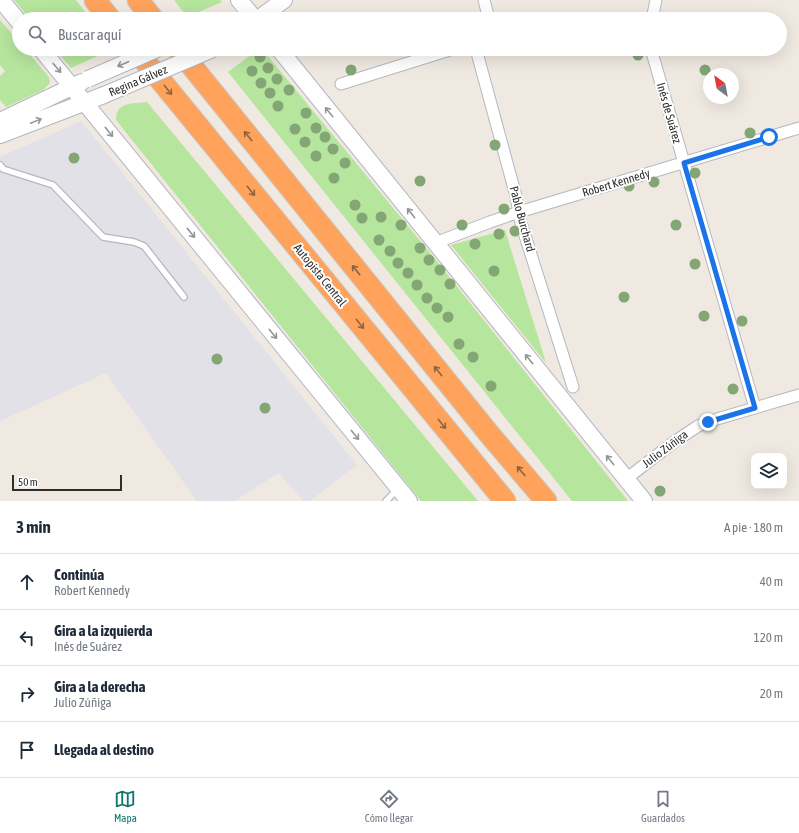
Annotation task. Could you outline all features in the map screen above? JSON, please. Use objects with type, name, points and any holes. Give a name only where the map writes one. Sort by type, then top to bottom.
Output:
[{"type":"highway","points":[[95,0],[104,12]]},
{"type":"highway","points":[[138,0],[147,12]]},
{"type":"highway","name":"Autopista Central","points":[[141,56],[505,501]]},
{"type":"highway","points":[[184,56],[490,435],[546,501]]},
{"type":"main road","points":[[1,0],[12,13]]},
{"type":"main road","points":[[239,0],[249,12]]},
{"type":"main road","points":[[268,12],[284,0]]},
{"type":"main road","points":[[47,56],[409,501]]},
{"type":"main road","name":"Regina Gálvez","points":[[1,118],[142,56]]},
{"type":"main road","name":"Regina Gálvez","points":[[0,135],[104,95],[196,56]]},
{"type":"main road","points":[[285,56],[644,501]]},
{"type":"street","points":[[484,0],[487,12]]},
{"type":"street","points":[[653,12],[656,0]]},
{"type":"street","points":[[340,84],[430,56]]},
{"type":"street","name":"Pablo Burchard","points":[[478,56],[521,223],[574,387]]},
{"type":"street","name":"Inés de Suárez","points":[[653,56],[755,408]]},
{"type":"street","name":"Robert Kennedy","points":[[435,243],[519,212],[799,128]]},
{"type":"street","name":"Julio Zúñiga","points":[[626,479],[680,437],[698,426],[799,395]]},
{"type":"lane","points":[[0,164],[3,169],[53,185],[103,237],[134,242],[144,246],[184,297]]},
{"type":"lane","points":[[386,501],[398,489]]},
{"type":"shaded area","points":[[81,121],[357,465],[310,501],[303,501],[279,473],[234,501],[197,501],[106,373],[0,421],[0,157]]},
{"type":"green space","points":[[14,0],[76,0],[85,12],[24,12]]},
{"type":"green space","points":[[174,0],[220,0],[222,2],[199,12],[183,12]]},
{"type":"green space","points":[[0,20],[12,34],[12,56],[31,56],[49,77],[50,83],[43,90],[6,107],[0,100],[0,76],[5,71],[0,65]]},
{"type":"green space","points":[[61,56],[98,56],[71,68]]},
{"type":"green space","points":[[249,56],[268,56],[431,254],[628,501],[572,501],[228,72]]},
{"type":"green space","points":[[147,102],[478,501],[421,501],[116,120],[119,109],[122,106]]},
{"type":"green space","points":[[505,230],[546,363],[451,245]]},
{"type":"route","points":[[708,422],[755,408],[684,163],[769,137]]}]
